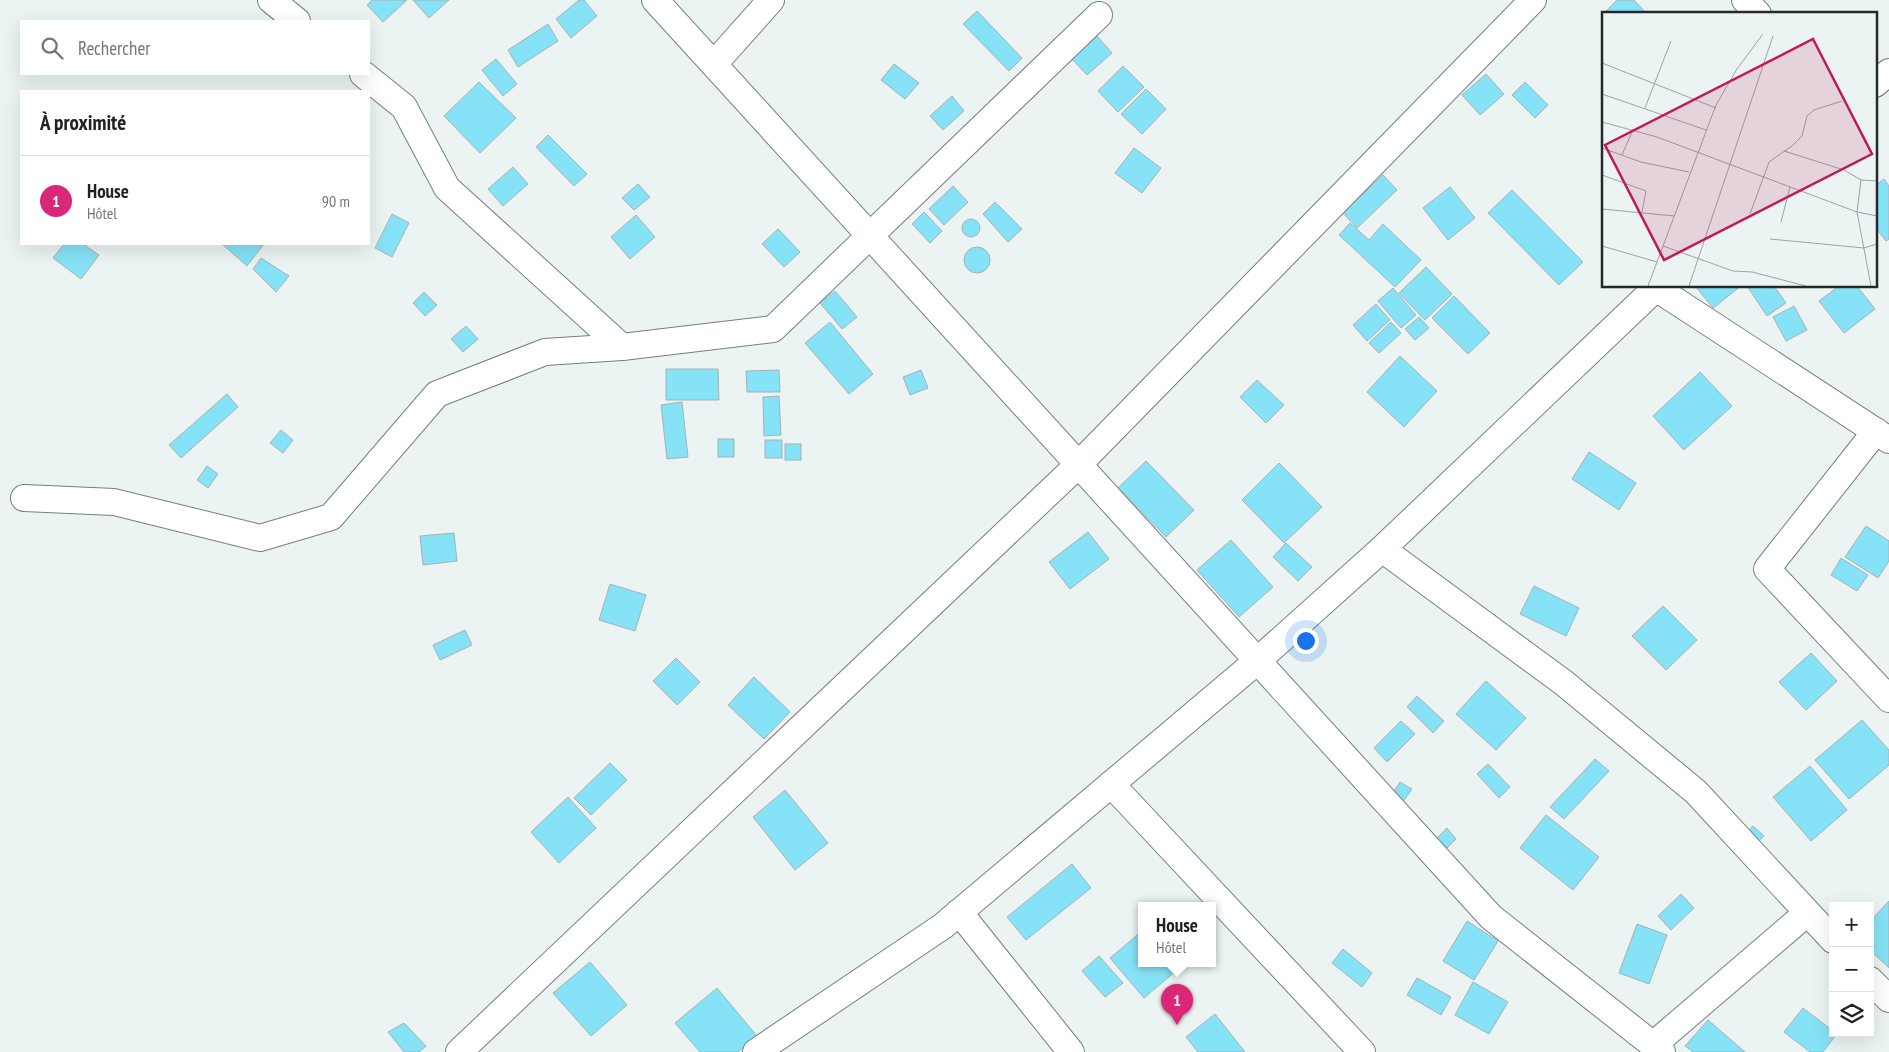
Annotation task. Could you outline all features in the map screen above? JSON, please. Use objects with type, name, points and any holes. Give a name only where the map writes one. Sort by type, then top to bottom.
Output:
[{"type":"street","points":[[271,0],[297,20]]},
{"type":"street","points":[[655,0],[1256,662],[1491,917],[1657,1048],[1807,914]]},
{"type":"street","points":[[714,64],[771,0]]},
{"type":"street","points":[[459,1052],[1078,465],[1533,0]]},
{"type":"street","points":[[1745,0],[1756,12]]},
{"type":"street","points":[[24,498],[114,502],[260,538],[331,517],[437,394],[545,352],[622,347],[774,329],[1099,16]]},
{"type":"street","points":[[1876,83],[1889,72]]},
{"type":"street","points":[[364,75],[404,107],[447,188],[622,347]]},
{"type":"street","points":[[756,1052],[943,926],[1256,662],[1382,549],[1656,288]]},
{"type":"street","points":[[1659,288],[1882,436],[1767,569],[1889,699]]},
{"type":"street","points":[[1382,549],[1564,682],[1696,792],[1829,936]]},
{"type":"street","points":[[1111,784],[1362,1052]]},
{"type":"street","points":[[959,912],[1071,1052]]},
{"type":"street","points":[[1874,984],[1889,1000]]},
{"type":"building","points":[[372,0],[407,0],[383,22],[367,5]]},
{"type":"building","points":[[413,0],[449,0],[429,18]]},
{"type":"building","points":[[579,0],[584,0],[597,16],[571,38],[556,19]]},
{"type":"building","points":[[1617,0],[1634,0],[1645,12],[1605,12]]},
{"type":"building","points":[[977,11],[1022,58],[1009,71],[963,24]]},
{"type":"building","points":[[548,24],[558,41],[518,67],[508,50]]},
{"type":"building","points":[[1097,36],[1112,53],[1087,75],[1072,59]]},
{"type":"building","points":[[496,59],[517,84],[503,96],[482,70]]},
{"type":"building","points":[[894,64],[919,83],[905,99],[881,80]]},
{"type":"building","points":[[1123,66],[1144,87],[1118,112],[1098,91]]},
{"type":"building","points":[[1486,74],[1504,94],[1480,115],[1462,95]]},
{"type":"building","points":[[479,82],[516,118],[480,153],[444,116]]},
{"type":"building","points":[[1525,82],[1548,105],[1535,118],[1512,95]]},
{"type":"building","points":[[1146,89],[1166,109],[1142,134],[1121,114]]},
{"type":"building","points":[[952,96],[964,111],[943,130],[930,116]]},
{"type":"building","points":[[548,135],[587,174],[574,186],[536,147]]},
{"type":"building","points":[[1134,148],[1161,168],[1142,193],[1115,173]]},
{"type":"building","points":[[513,167],[528,184],[503,206],[488,189]]},
{"type":"building","points":[[1383,175],[1397,190],[1357,228],[1343,213]]},
{"type":"building","points":[[1884,179],[1889,186],[1889,239],[1886,241],[1876,228],[1876,185]]},
{"type":"building","points":[[638,184],[650,197],[634,210],[622,198]]},
{"type":"building","points":[[953,186],[968,202],[944,225],[929,209]]},
{"type":"building","points":[[1450,187],[1475,218],[1448,240],[1423,208]]},
{"type":"building","points":[[1512,190],[1583,262],[1559,285],[1488,213]]},
{"type":"building","points":[[995,202],[1022,229],[1008,242],[983,214]]},
{"type":"building","points":[[924,212],[942,231],[930,243],[912,224]]},
{"type":"building","points":[[392,214],[409,223],[392,257],[375,248]]},
{"type":"building","points":[[636,215],[655,237],[630,259],[611,237]]},
{"type":"building","points":[[971,219],[977,222],[980,228],[977,234],[971,237],[965,234],[962,228],[965,222]]},
{"type":"building","points":[[1350,223],[1369,240],[1383,224],[1421,260],[1395,287],[1339,235]]},
{"type":"building","points":[[778,229],[800,252],[784,267],[762,244]]},
{"type":"building","points":[[63,245],[84,245],[99,255],[81,279],[53,258]]},
{"type":"building","points":[[223,245],[263,245],[247,266]]},
{"type":"building","points":[[977,247],[986,251],[990,260],[986,269],[977,273],[968,269],[964,260],[968,251]]},
{"type":"building","points":[[261,258],[289,276],[276,292],[253,269]]},
{"type":"building","points":[[1426,267],[1452,294],[1425,320],[1399,293]]},
{"type":"building","points":[[1393,288],[1416,315],[1401,328],[1378,301]]},
{"type":"building","points":[[1697,288],[1738,288],[1713,308]]},
{"type":"building","points":[[1748,288],[1775,288],[1786,303],[1767,316]]},
{"type":"building","points":[[1836,288],[1859,288],[1875,309],[1844,333],[1819,301]]},
{"type":"building","points":[[835,291],[857,317],[842,329],[820,303]]},
{"type":"building","points":[[424,292],[437,305],[425,316],[413,303]]},
{"type":"building","points":[[1454,296],[1490,333],[1468,354],[1432,318]]},
{"type":"building","points":[[1376,304],[1390,320],[1367,341],[1353,325]]},
{"type":"building","points":[[1794,306],[1807,330],[1786,341],[1773,317]]},
{"type":"building","points":[[1419,317],[1429,328],[1415,340],[1405,329]]},
{"type":"building","points":[[830,322],[873,374],[849,394],[805,343]]},
{"type":"building","points":[[1391,322],[1401,333],[1379,353],[1369,343]]},
{"type":"building","points":[[466,326],[478,339],[463,352],[451,339]]},
{"type":"building","points":[[1400,356],[1437,391],[1404,427],[1367,392]]},
{"type":"building","points":[[666,369],[718,369],[719,400],[666,400]]},
{"type":"building","points":[[779,370],[780,392],[747,392],[746,371]]},
{"type":"building","points":[[921,370],[928,388],[910,395],[903,377]]},
{"type":"building","points":[[1700,372],[1732,406],[1684,450],[1653,416]]},
{"type":"building","points":[[1257,380],[1284,405],[1266,423],[1240,397]]},
{"type":"building","points":[[227,394],[238,407],[181,458],[169,445]]},
{"type":"building","points":[[779,396],[781,435],[764,436],[763,397]]},
{"type":"building","points":[[682,402],[688,457],[667,459],[661,405]]},
{"type":"building","points":[[281,430],[293,440],[283,453],[270,443]]},
{"type":"building","points":[[718,439],[734,439],[734,457],[718,457]]},
{"type":"building","points":[[765,440],[782,440],[782,458],[765,458]]},
{"type":"building","points":[[785,444],[801,444],[801,460],[785,460]]},
{"type":"building","points":[[1589,452],[1636,483],[1619,510],[1572,479]]},
{"type":"building","points":[[1146,461],[1194,510],[1166,537],[1118,488]]},
{"type":"building","points":[[1279,463],[1322,507],[1284,543],[1242,500]]},
{"type":"building","points":[[207,466],[218,474],[208,488],[197,480]]},
{"type":"building","points":[[1866,526],[1889,541],[1889,561],[1878,578],[1845,557]]},
{"type":"building","points":[[1088,532],[1109,559],[1070,589],[1049,562]]},
{"type":"building","points":[[454,533],[457,561],[423,565],[420,536]]},
{"type":"building","points":[[1231,540],[1273,587],[1239,617],[1197,570]]},
{"type":"building","points":[[1286,543],[1312,567],[1298,581],[1273,557]]},
{"type":"building","points":[[1841,558],[1868,575],[1857,591],[1831,575]]},
{"type":"building","points":[[610,584],[646,595],[635,631],[599,620]]},
{"type":"building","points":[[1534,586],[1579,608],[1566,636],[1520,614]]},
{"type":"building","points":[[1663,606],[1697,640],[1666,670],[1632,636]]},
{"type":"building","points":[[465,630],[472,645],[440,660],[433,645]]},
{"type":"building","points":[[1811,653],[1837,681],[1806,710],[1779,682]]},
{"type":"building","points":[[676,658],[700,682],[677,705],[653,681]]},
{"type":"building","points":[[754,677],[790,712],[764,739],[728,705]]},
{"type":"building","points":[[1486,681],[1526,718],[1496,750],[1456,714]]},
{"type":"building","points":[[1417,696],[1444,721],[1433,733],[1407,707]]},
{"type":"building","points":[[1862,720],[1889,750],[1889,765],[1849,799],[1815,760]]},
{"type":"building","points":[[1401,721],[1415,734],[1387,762],[1374,748]]},
{"type":"building","points":[[1595,759],[1609,771],[1564,819],[1550,807]]},
{"type":"building","points":[[610,763],[627,780],[591,815],[574,798]]},
{"type":"building","points":[[1488,764],[1510,787],[1499,798],[1477,774]]},
{"type":"building","points":[[1810,766],[1847,810],[1811,841],[1773,797]]},
{"type":"building","points":[[1400,782],[1412,789],[1402,803],[1391,796]]},
{"type":"building","points":[[785,790],[828,843],[795,870],[753,817]]},
{"type":"building","points":[[568,797],[596,828],[559,863],[531,832]]},
{"type":"building","points":[[1546,815],[1599,857],[1573,890],[1520,848]]},
{"type":"building","points":[[1753,826],[1764,836],[1754,846],[1744,836]]},
{"type":"building","points":[[1447,828],[1456,839],[1446,849],[1436,839]]},
{"type":"building","points":[[1072,864],[1091,888],[1026,940],[1007,917]]},
{"type":"building","points":[[1681,894],[1694,908],[1671,930],[1658,916]]},
{"type":"building","points":[[1889,901],[1889,968],[1874,954],[1874,917]]},
{"type":"building","points":[[1467,921],[1498,941],[1474,980],[1443,961]]},
{"type":"building","points":[[1637,924],[1667,935],[1649,984],[1619,973]]},
{"type":"building","points":[[1138,934],[1138,967],[1174,967],[1177,970],[1144,998],[1110,958]]},
{"type":"building","points":[[1343,949],[1372,973],[1362,987],[1332,963]]},
{"type":"building","points":[[1099,956],[1123,983],[1105,997],[1082,971]]},
{"type":"building","points":[[590,962],[627,1005],[591,1036],[553,993]]},
{"type":"building","points":[[1417,978],[1451,997],[1441,1015],[1407,995]]},
{"type":"building","points":[[1473,982],[1508,1002],[1489,1034],[1455,1015]]},
{"type":"building","points":[[717,988],[757,1036],[738,1052],[700,1052],[675,1023]]},
{"type":"building","points":[[1803,1008],[1829,1028],[1829,1037],[1835,1037],[1823,1052],[1810,1052],[1784,1032]]},
{"type":"building","points":[[1215,1014],[1245,1052],[1198,1052],[1186,1037]]},
{"type":"building","points":[[1708,1020],[1745,1052],[1693,1052],[1685,1046]]},
{"type":"building","points":[[404,1023],[426,1046],[419,1052],[404,1052],[388,1032]]},
{"type":"place","name":"House","points":[[1177,1025]]}]
